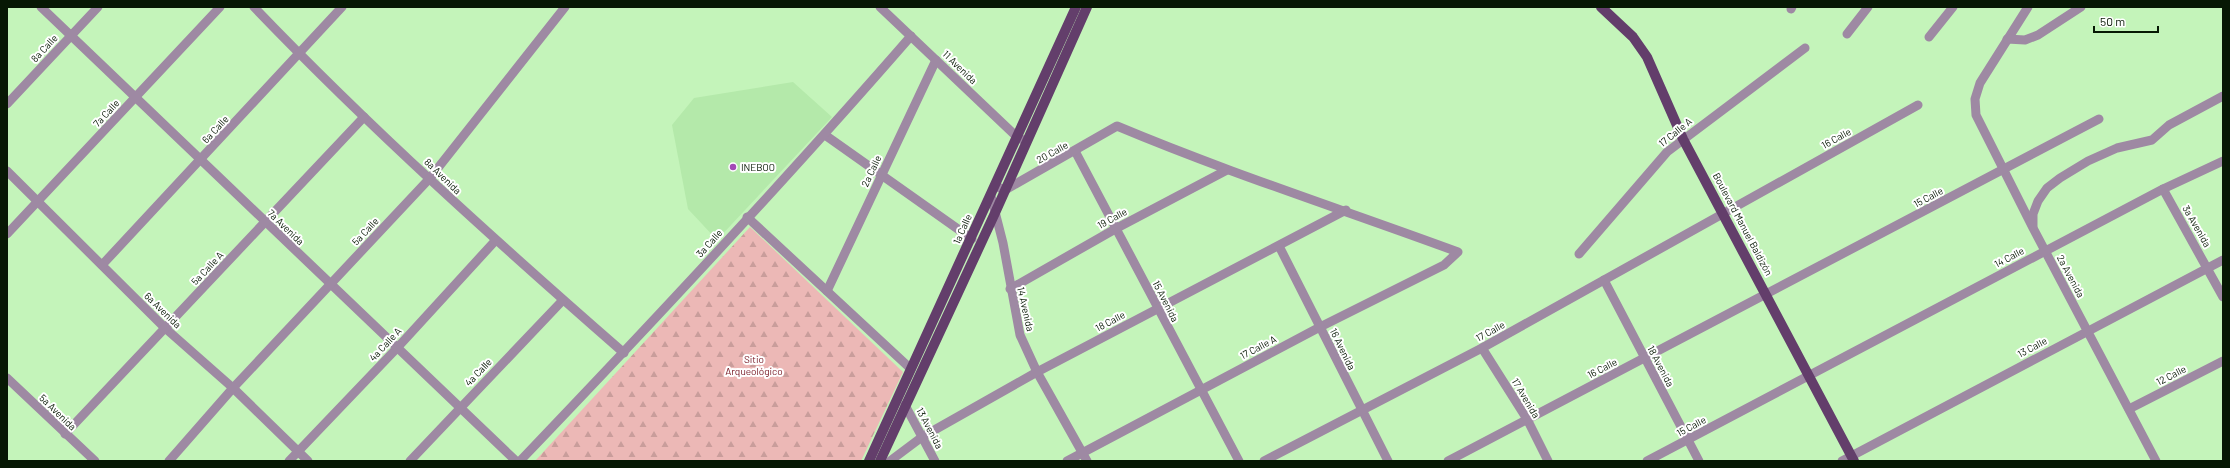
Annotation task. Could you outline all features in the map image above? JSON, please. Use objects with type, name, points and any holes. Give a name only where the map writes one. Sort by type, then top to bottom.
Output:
[{"type":"main road","name":"1a Calle","points":[[880,461],[995,213],[1000,188],[1022,139],[1076,7]]},
{"type":"main road","name":"1a Calle","points":[[1022,139],[1087,7]]},
{"type":"main road","name":"Boulevard Manuel Baldizón","points":[[1601,7],[1633,37],[1647,57],[1683,139],[1767,294],[1807,375],[1853,459]]},
{"type":"main road","name":"1a Calle","points":[[869,461],[990,196],[1000,188]]},
{"type":"street","name":"7a Avenida","points":[[41,7],[202,159],[265,222],[460,406],[516,461]]},
{"type":"street","name":"8a Calle","points":[[7,104],[98,7]]},
{"type":"street","name":"7a Calle","points":[[7,234],[220,7]]},
{"type":"street","name":"8a Avenida","points":[[254,7],[298,54],[495,241],[624,353]]},
{"type":"street","name":"6a Calle","points":[[102,265],[342,7]]},
{"type":"street","name":"5a Calle","points":[[169,461],[233,388],[430,178],[565,7]]},
{"type":"street","name":"11 Avenida","points":[[880,7],[1022,139]]},
{"type":"street","points":[[1847,34],[1868,7]]},
{"type":"street","points":[[1929,37],[1953,7]]},
{"type":"street","points":[[2007,39],[2028,7]]},
{"type":"street","points":[[2007,39],[2025,40],[2038,36],[2081,7]]},
{"type":"street","name":"3a Calle","points":[[520,461],[624,353],[747,217],[825,135],[911,36]]},
{"type":"street","name":"2a Avenida","points":[[2007,39],[1980,83],[1975,99],[1976,115],[2033,228],[2156,461]]},
{"type":"street","name":"17 Calle A","points":[[1579,254],[1667,152],[1805,48]]},
{"type":"street","name":"2a Calle","points":[[827,291],[936,60]]},
{"type":"street","points":[[2033,228],[2033,214],[2038,201],[2047,188],[2060,178],[2088,161],[2117,148],[2152,140],[2169,125],[2223,96]]},
{"type":"street","name":"16 Calle","points":[[1723,214],[1918,105]]},
{"type":"street","name":"5a Calle A","points":[[66,434],[364,117]]},
{"type":"street","name":"15 Calle","points":[[1767,294],[2099,118]]},
{"type":"street","name":"20 Calle","points":[[1000,188],[1075,152],[1117,126],[1227,170]]},
{"type":"street","points":[[825,135],[972,238]]},
{"type":"street","name":"15 Avenida","points":[[1075,152],[1117,228],[1157,308],[1239,461]]},
{"type":"street","name":"14 Calle","points":[[1807,375],[2163,189],[2223,161]]},
{"type":"street","points":[[1227,170],[1346,210]]},
{"type":"street","name":"19 Calle","points":[[1010,289],[1117,228],[1227,170]]},
{"type":"street","name":"6a Avenida","points":[[7,171],[39,201],[165,328],[233,388],[308,461]]},
{"type":"street","name":"3a Avenida","points":[[2163,189],[2209,268],[2223,297]]},
{"type":"street","name":"14 Avenida","points":[[990,196],[1003,243],[1010,289],[1020,335],[1037,372],[1085,457]]},
{"type":"street","name":"17 Calle A","points":[[1067,461],[1085,457],[1201,389],[1444,265],[1458,252],[1346,210]]},
{"type":"street","name":"18 Calle","points":[[890,461],[922,437],[1037,372],[1346,210]]},
{"type":"street","name":"17 Calle","points":[[1264,461],[1482,348],[1723,214]]},
{"type":"street","points":[[747,217],[911,369]]},
{"type":"street","name":"4a Calle A","points":[[289,461],[398,347],[495,241]]},
{"type":"street","name":"16 Avenida","points":[[1279,246],[1361,411],[1388,461]]},
{"type":"street","name":"13 Calle","points":[[1853,459],[2088,330],[2223,260]]},
{"type":"street","name":"18 Avenida","points":[[1604,280],[1699,461]]},
{"type":"street","name":"16 Calle","points":[[1448,461],[1767,294]]},
{"type":"street","name":"4a Calle","points":[[410,461],[460,406],[563,300]]},
{"type":"street","name":"17 Avenida","points":[[1482,348],[1527,419],[1548,461]]},
{"type":"street","name":"12 Calle","points":[[2129,409],[2223,361]]},
{"type":"street","name":"15 Calle","points":[[1647,461],[1807,375]]},
{"type":"street","name":"5a Avenida","points":[[7,378],[94,461]]},
{"type":"street","name":"13 Avenida","points":[[905,405],[935,461]]},
{"type":"street","points":[[80,461],[87,453]]},
{"type":"street","points":[[1842,461],[1853,459]]},
{"type":"shaded area","name":"INEBOO","points":[[793,82],[832,117],[717,240],[688,209],[672,125],[694,98]]},
{"type":"green space","name":"Sitio Arqueológico","points":[[750,227],[903,372],[861,461],[535,461]]},
{"type":"place","name":"INEBOO","points":[[733,167]]}]
